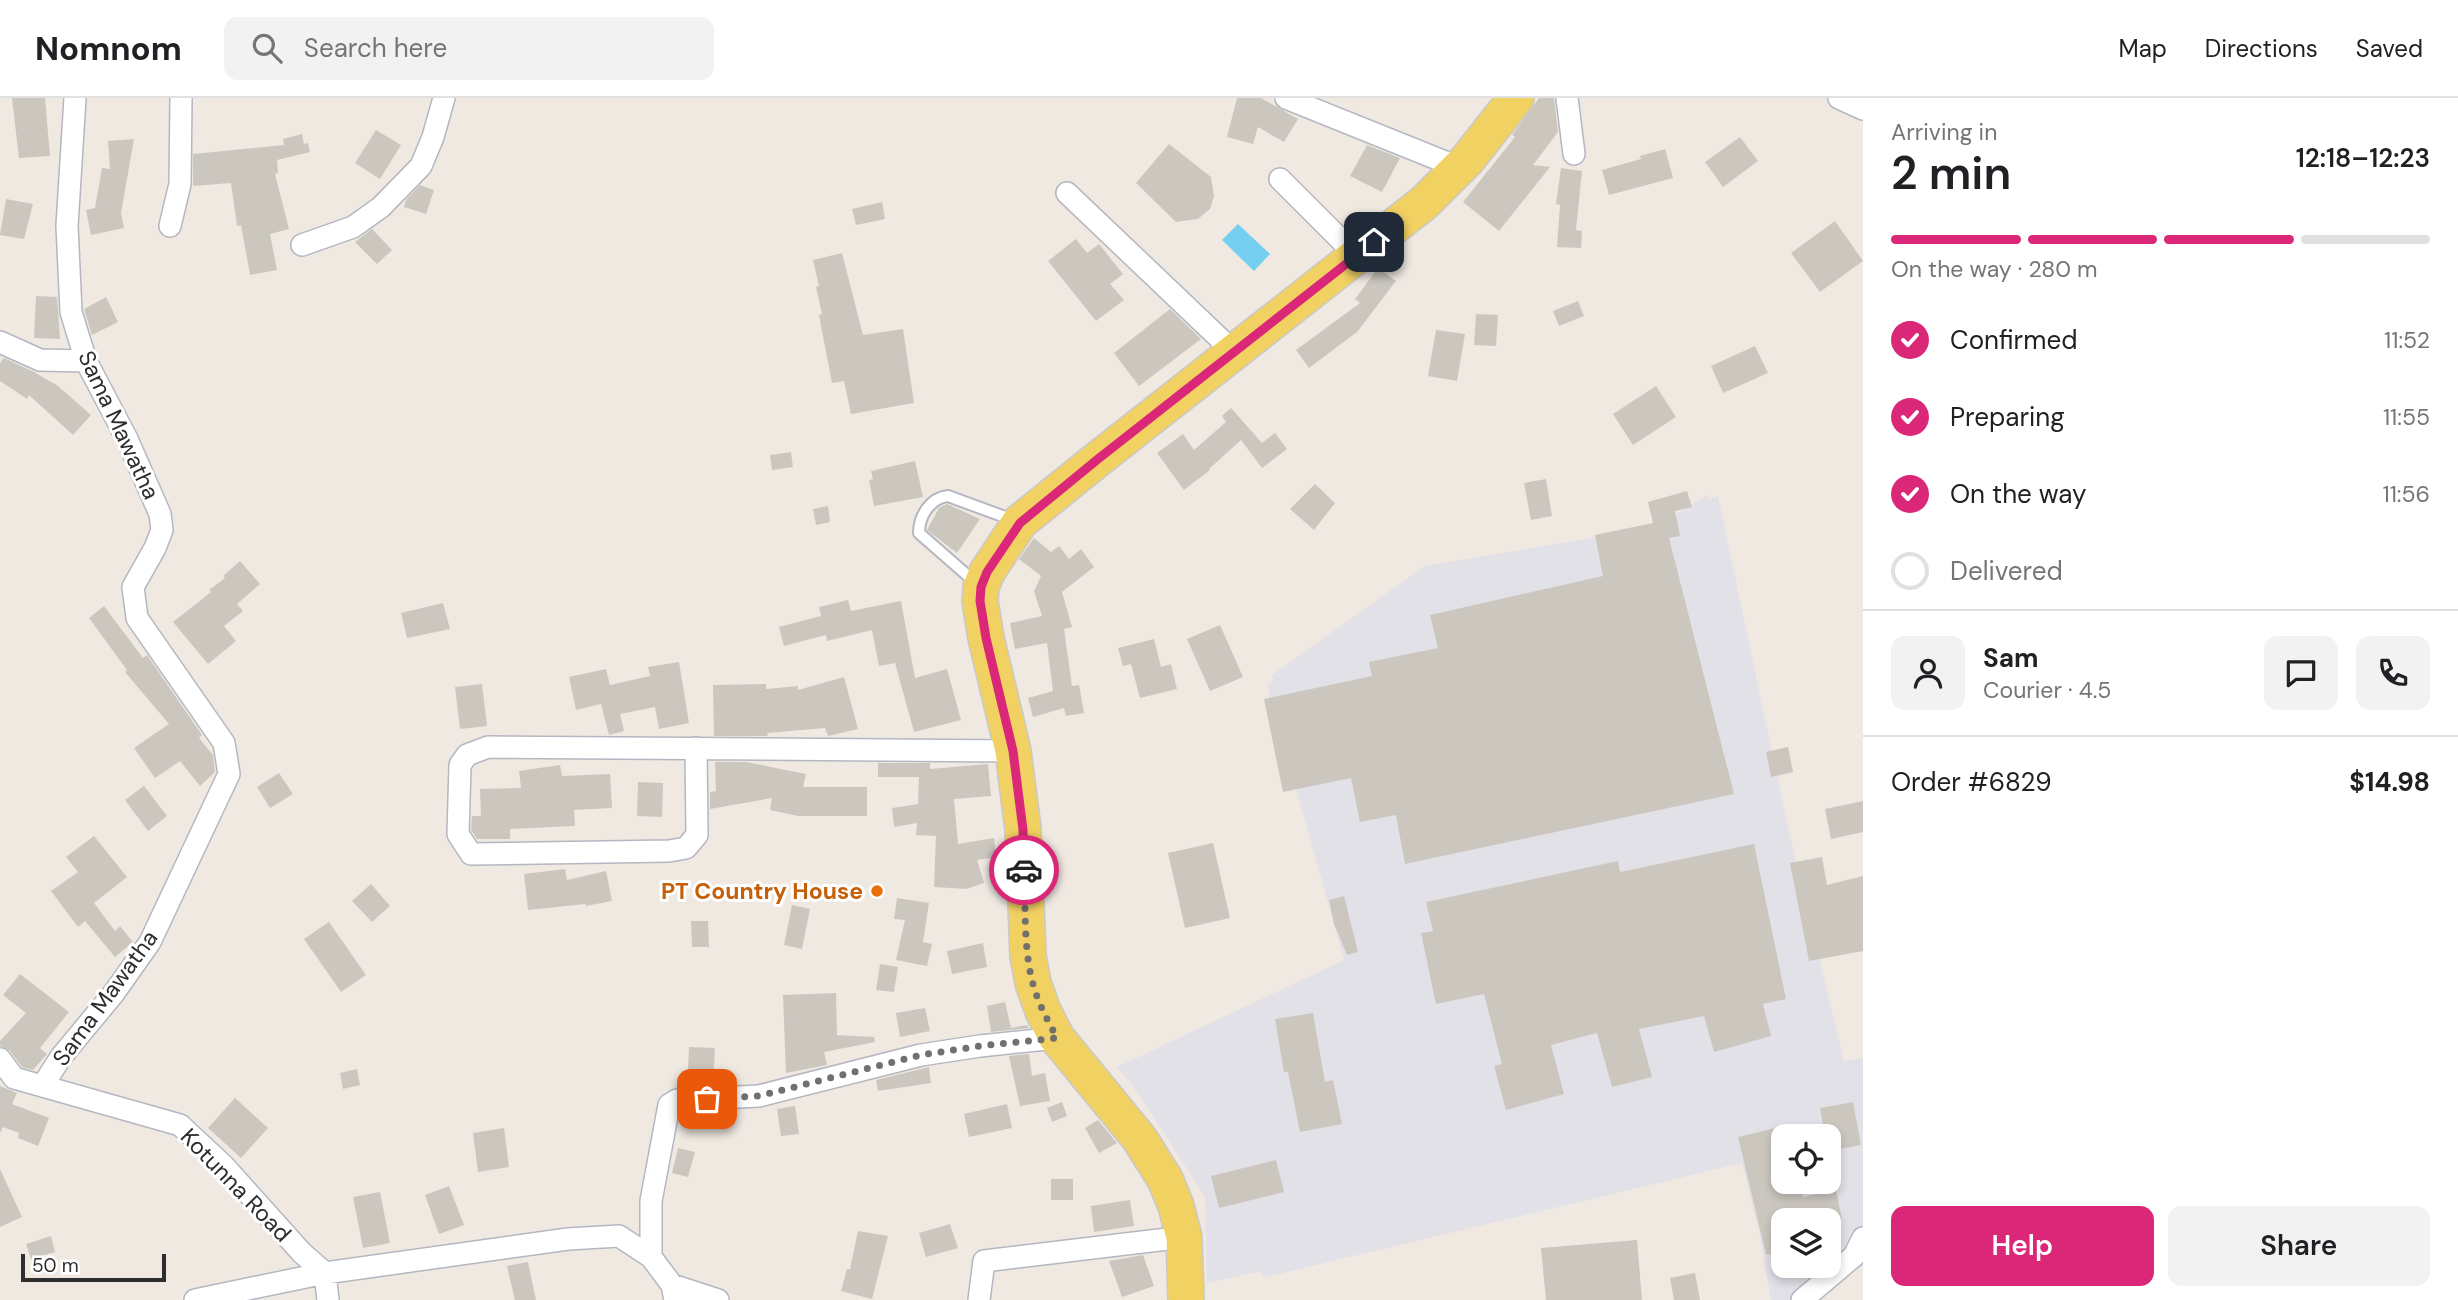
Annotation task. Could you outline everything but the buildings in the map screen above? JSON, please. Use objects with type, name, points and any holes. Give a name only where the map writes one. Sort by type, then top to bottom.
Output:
[{"type":"main road","points":[[1186,1300],[1184,1237],[1176,1206],[1153,1159],[1139,1138],[1057,1038],[1042,1011],[1033,984],[1028,956],[1023,830],[1013,751],[986,638],[980,601],[981,587],[987,572],[1020,523],[1425,202],[1460,168],[1517,98]]},
{"type":"street","name":"Sama Mawatha","points":[[43,1085],[61,1057],[114,993],[150,942],[229,774],[224,743],[137,618],[132,587],[155,548],[162,530],[160,514],[127,439],[86,361],[71,312],[67,226],[75,98]]},
{"type":"street","points":[[170,226],[180,184],[181,98]]},
{"type":"street","points":[[302,245],[353,227],[389,199],[421,166],[444,98]]},
{"type":"street","points":[[1286,98],[1460,168]]},
{"type":"street","points":[[1567,98],[1574,154]]},
{"type":"street","points":[[1839,98],[1863,109]]},
{"type":"street","points":[[1280,178],[1357,256]]},
{"type":"street","points":[[1067,193],[1235,353]]},
{"type":"street","points":[[0,342],[40,360],[86,361]]},
{"type":"street","points":[[696,748],[697,835],[686,848],[669,851],[471,854],[457,834],[460,765],[467,755],[488,747],[696,748],[1013,751]]},
{"type":"street","points":[[650,1257],[651,1201],[669,1105],[677,1100],[759,1096],[921,1055],[1057,1038]]},
{"type":"street","name":"Kotunna Road","points":[[0,1059],[14,1078],[180,1125],[223,1166],[302,1253],[325,1273]]},
{"type":"street","points":[[195,1300],[325,1273],[569,1239],[619,1236],[650,1257],[674,1293],[718,1300]]},
{"type":"street","points":[[979,1300],[984,1261],[1184,1237]]},
{"type":"street","points":[[1802,1300],[1854,1256],[1863,1238]]},
{"type":"street","points":[[325,1273],[328,1300]]},
{"type":"lane","points":[[981,587],[919,533],[919,521],[929,505],[940,497],[948,496],[1020,523]]},
{"type":"lane","points":[[972,515],[985,509]]},
{"type":"lane","points":[[950,561],[951,549]]},
{"type":"shaded area","points":[[1707,495],[1709,500],[1718,496],[1790,837],[1844,1061],[1863,1058],[1863,1239],[1841,1259],[1841,1208],[1771,1208],[1771,1278],[1821,1278],[1797,1300],[1771,1300],[1760,1236],[1742,1163],[1262,1278],[1262,1271],[1207,1283],[1205,1197],[1134,1087],[1117,1067],[1344,960],[1267,685],[1273,680],[1272,675],[1425,566],[1656,527]]},
{"type":"water","points":[[1238,224],[1270,254],[1254,271],[1222,240]]},
{"type":"way so far","points":[[707,1099],[759,1096],[921,1055],[1057,1038],[1042,1011],[1033,984],[1028,956],[1024,870]]},
{"type":"place","name":"PT Country House","points":[[877,891]]},
{"type":"route","points":[[1024,870],[1023,830],[1013,751],[980,601],[981,587],[987,572],[1020,523],[1374,242]]}]
